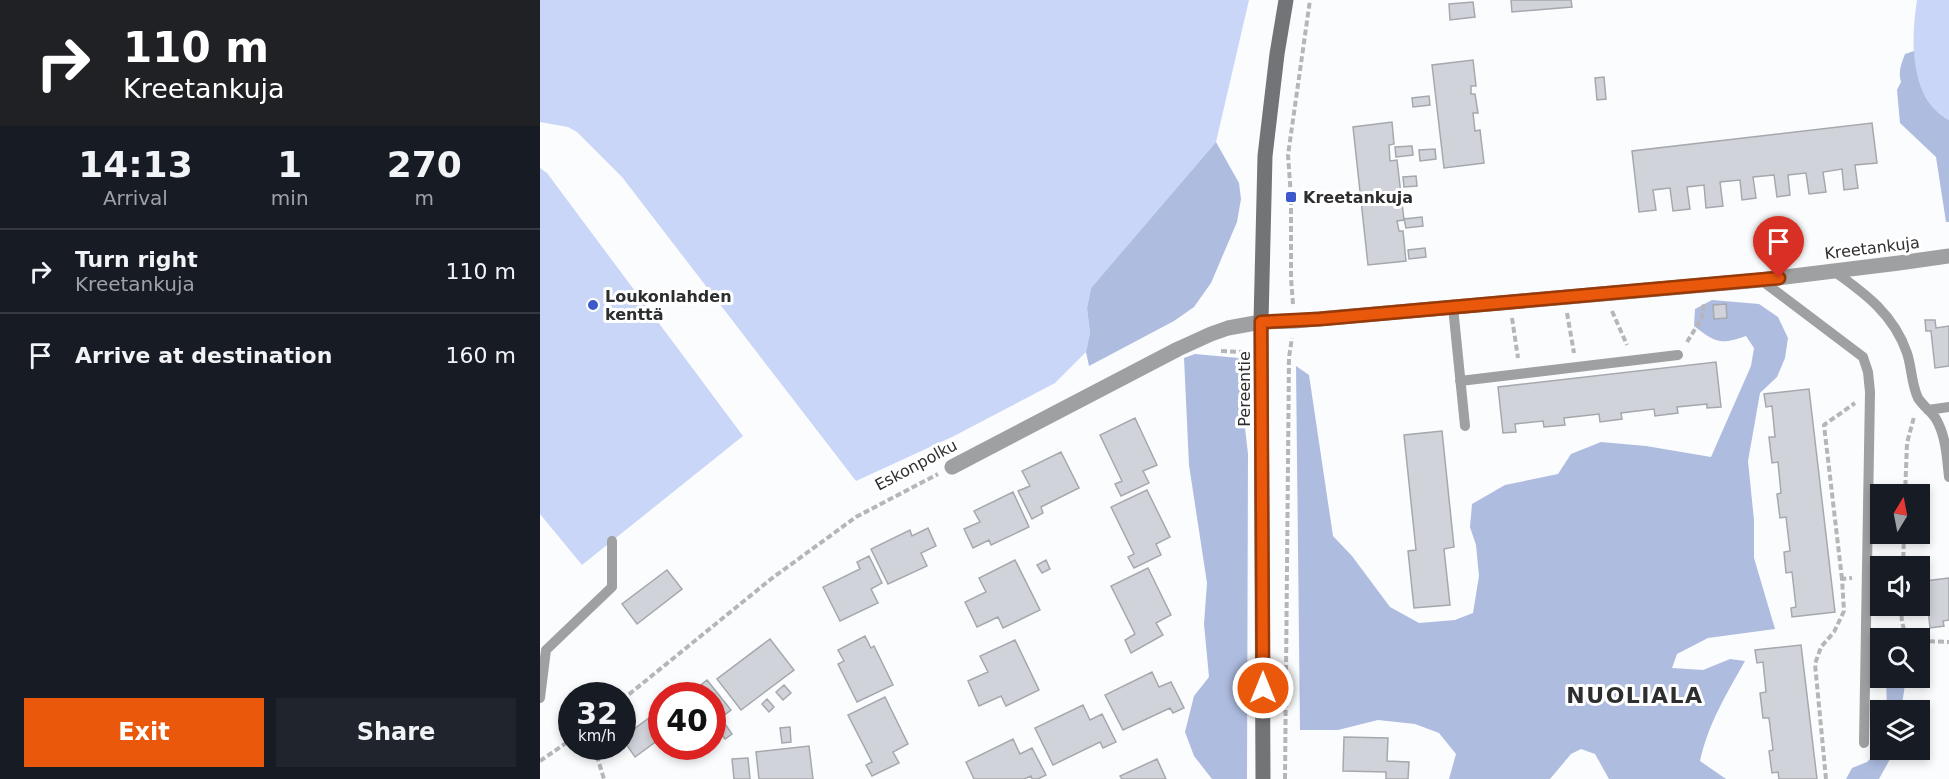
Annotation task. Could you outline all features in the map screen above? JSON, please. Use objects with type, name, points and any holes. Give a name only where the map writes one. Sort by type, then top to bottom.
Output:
[{"type":"street","name":"Pereentie","points":[[1263,779],[1261,322],[1265,156],[1286,0]]},
{"type":"street","name":"Kreetankuja","points":[[1261,322],[1295,321],[1761,280],[1949,256]]},
{"type":"street","name":"Eskonpolku","points":[[952,467],[1178,349],[1220,330],[1261,322]]},
{"type":"lane","points":[[1835,272],[1871,298],[1899,334],[1908,354],[1912,382],[1919,399],[1936,419],[1945,442],[1949,477]]},
{"type":"lane","points":[[1761,280],[1863,357],[1868,372],[1870,393],[1864,743]]},
{"type":"lane","points":[[1453,307],[1465,426]]},
{"type":"lane","points":[[1460,381],[1678,355]]},
{"type":"lane","points":[[1928,410],[1949,407]]},
{"type":"lane","points":[[540,698],[546,650],[612,587],[612,541]]},
{"type":"path","points":[[1285,779],[1289,357],[1295,321],[1288,155],[1310,0]]},
{"type":"path","points":[[1604,294],[1634,362]]},
{"type":"path","points":[[1564,297],[1577,368]]},
{"type":"path","points":[[1510,302],[1521,374]]},
{"type":"path","points":[[1696,328],[1702,318]]},
{"type":"path","points":[[1210,351],[1262,353],[1289,357]]},
{"type":"path","points":[[1826,779],[1815,664],[1821,647],[1834,632],[1844,611],[1824,425],[1870,393]]},
{"type":"path","points":[[1905,484],[1907,443],[1919,399]]},
{"type":"path","name":"Eskonpolku","points":[[636,689],[771,579],[856,517],[952,467]]},
{"type":"path","points":[[1842,579],[1868,575]]},
{"type":"path","points":[[1930,641],[1949,642]]},
{"type":"path","points":[[540,761],[558,749]]},
{"type":"path","points":[[598,760],[604,779]]},
{"type":"shaded area","points":[[540,0],[1249,0],[1216,142],[1091,288],[1087,308],[1090,333],[1086,352],[1055,383],[954,436],[856,481],[622,177],[577,132],[568,127],[540,122]]},
{"type":"shaded area","points":[[1917,0],[1949,0],[1949,120],[1926,98],[1919,83],[1914,50]]},
{"type":"shaded area","points":[[1914,51],[1922,91],[1933,107],[1949,120],[1949,222],[1946,222],[1936,157],[1900,123],[1897,90],[1901,82],[1900,68],[1905,54]]},
{"type":"shaded area","points":[[1216,142],[1239,183],[1241,199],[1237,222],[1211,283],[1194,307],[1174,321],[1089,366],[1086,352],[1090,333],[1087,308],[1091,288]]},
{"type":"shaded area","name":"Loukonlahden kenttä","points":[[540,168],[547,173],[743,436],[582,565],[540,514]]},
{"type":"shaded area","points":[[1712,300],[1759,304],[1778,317],[1788,338],[1785,358],[1777,377],[1760,393],[1748,461],[1754,520],[1754,558],[1775,629],[1708,638],[1677,654],[1672,668],[1703,670],[1730,659],[1745,661],[1713,722],[1700,761],[1726,779],[1609,779],[1595,754],[1581,749],[1571,754],[1550,779],[1449,779],[1456,754],[1439,733],[1415,724],[1378,720],[1338,730],[1300,730],[1296,366],[1309,375],[1333,536],[1352,556],[1390,607],[1419,623],[1455,620],[1473,613],[1479,576],[1476,545],[1470,527],[1472,504],[1505,485],[1558,474],[1571,454],[1601,442],[1646,446],[1711,457],[1751,366],[1754,348],[1746,336],[1730,341],[1718,341],[1694,326],[1695,309]]},
{"type":"shaded area","points":[[1195,354],[1239,358],[1248,454],[1247,779],[1212,779],[1194,756],[1185,732],[1194,696],[1209,677],[1204,624],[1207,583],[1189,465],[1184,358]]},
{"type":"shaded area","points":[[1886,688],[1904,688],[1903,700],[1887,700]]},
{"type":"shaded area","points":[[1870,759],[1889,760],[1879,779],[1846,779],[1852,768]]},
{"type":"building","points":[[1511,0],[1571,0],[1572,7],[1512,12]]},
{"type":"building","points":[[1473,2],[1475,17],[1450,20],[1449,4]]},
{"type":"building","points":[[1473,60],[1476,86],[1471,86],[1471,94],[1475,94],[1478,113],[1473,113],[1475,131],[1480,130],[1484,163],[1444,168],[1432,65]]},
{"type":"building","points":[[1604,77],[1606,99],[1597,100],[1595,78]]},
{"type":"building","points":[[1429,96],[1430,105],[1413,107],[1412,98]]},
{"type":"building","points":[[1392,122],[1394,144],[1389,145],[1390,161],[1397,160],[1404,220],[1397,221],[1399,231],[1403,231],[1406,261],[1368,265],[1353,127]]},
{"type":"building","points":[[1872,123],[1877,163],[1855,165],[1858,188],[1844,190],[1842,169],[1823,172],[1826,192],[1809,194],[1806,173],[1788,175],[1790,195],[1777,197],[1774,175],[1753,177],[1756,198],[1742,200],[1740,180],[1720,182],[1723,206],[1706,208],[1704,185],[1687,187],[1690,209],[1673,211],[1670,188],[1653,190],[1656,210],[1639,212],[1632,151]]},
{"type":"building","points":[[1412,146],[1413,155],[1396,157],[1395,147]]},
{"type":"building","points":[[1435,149],[1436,159],[1420,161],[1419,150]]},
{"type":"building","points":[[1416,176],[1417,186],[1404,187],[1403,177]]},
{"type":"building","points":[[1422,217],[1423,226],[1406,228],[1404,219]]},
{"type":"building","points":[[1425,248],[1426,257],[1409,259],[1408,250]]},
{"type":"building","points":[[1726,304],[1727,318],[1714,319],[1713,305]]},
{"type":"building","points":[[1925,320],[1935,320],[1936,328],[1949,326],[1949,366],[1935,368],[1931,331],[1926,331]]},
{"type":"building","points":[[1716,362],[1721,407],[1707,408],[1707,404],[1677,407],[1678,413],[1655,416],[1654,409],[1621,413],[1622,419],[1600,422],[1599,414],[1564,418],[1565,425],[1544,427],[1543,421],[1515,424],[1516,432],[1503,433],[1498,387]]},
{"type":"building","points":[[1809,389],[1835,612],[1792,617],[1791,608],[1796,607],[1792,572],[1786,573],[1784,552],[1790,551],[1786,517],[1780,518],[1777,494],[1781,493],[1778,462],[1772,463],[1769,437],[1775,437],[1772,406],[1766,407],[1764,394]]},
{"type":"building","points":[[1135,418],[1157,465],[1143,471],[1149,483],[1121,496],[1115,484],[1122,481],[1100,435]]},
{"type":"building","points":[[1442,431],[1454,547],[1444,549],[1450,605],[1414,608],[1408,551],[1416,550],[1404,435]]},
{"type":"building","points":[[1061,452],[1079,488],[1041,507],[1043,513],[1032,519],[1018,491],[1030,486],[1022,471]]},
{"type":"building","points":[[1147,490],[1170,537],[1156,544],[1161,555],[1134,568],[1128,557],[1134,554],[1111,507]]},
{"type":"building","points":[[1013,492],[1029,527],[991,545],[989,540],[973,548],[964,529],[980,522],[974,511]]},
{"type":"building","points":[[928,528],[936,546],[921,553],[927,566],[888,584],[871,549],[910,530],[912,536]]},
{"type":"building","points":[[869,556],[882,583],[871,589],[878,603],[840,621],[823,587],[860,569],[857,562]]},
{"type":"building","points":[[1015,560],[1040,610],[1003,628],[998,617],[977,627],[965,602],[986,592],[979,578]]},
{"type":"building","points":[[1046,560],[1050,569],[1042,573],[1037,565]]},
{"type":"building","points":[[1148,568],[1171,615],[1156,623],[1163,635],[1131,653],[1125,640],[1135,634],[1111,586]]},
{"type":"building","points":[[667,570],[682,589],[637,624],[622,604]]},
{"type":"building","points":[[1949,578],[1949,620],[1943,621],[1944,626],[1930,628],[1930,580]]},
{"type":"building","points":[[865,636],[871,648],[874,646],[893,685],[857,702],[838,664],[844,661],[838,650]]},
{"type":"building","points":[[770,639],[794,670],[741,710],[726,691],[726,682],[719,682],[717,679]]},
{"type":"building","points":[[1015,640],[1039,690],[1006,706],[1001,696],[979,706],[968,681],[988,672],[980,656]]},
{"type":"building","points":[[1801,645],[1817,779],[1779,779],[1778,772],[1772,773],[1769,751],[1773,750],[1769,718],[1763,718],[1760,693],[1766,692],[1763,662],[1757,663],[1755,650]]},
{"type":"building","points":[[1152,672],[1159,687],[1171,682],[1184,708],[1173,713],[1170,708],[1123,730],[1105,695]]},
{"type":"building","points":[[784,685],[791,693],[783,700],[776,692]]},
{"type":"building","points":[[885,697],[908,744],[893,752],[899,763],[872,776],[866,765],[872,762],[848,715]]},
{"type":"building","points":[[767,699],[774,707],[769,712],[762,704]]},
{"type":"building","points":[[726,704],[731,710],[726,714]]},
{"type":"building","points":[[1083,705],[1090,720],[1102,714],[1116,742],[1103,748],[1100,742],[1053,765],[1035,728]]},
{"type":"building","points":[[648,719],[648,747],[636,756],[636,728]]},
{"type":"building","points":[[726,725],[732,734],[726,738]]},
{"type":"building","points":[[790,727],[791,742],[782,743],[780,728]]},
{"type":"building","points":[[1344,737],[1388,738],[1387,761],[1409,762],[1408,779],[1386,779],[1386,772],[1343,771]]},
{"type":"building","points":[[1013,739],[1020,754],[1032,748],[1046,775],[1038,779],[1032,779],[1031,776],[1024,779],[974,779],[966,762]]},
{"type":"building","points":[[809,746],[813,779],[759,779],[756,752]]},
{"type":"building","points":[[748,758],[750,779],[734,779],[732,759]]},
{"type":"building","points":[[1157,759],[1166,779],[1122,779],[1120,776]]},
{"type":"place","name":"Kreetankuja","points":[[1291,197]]},
{"type":"place","name":"Loukonlahden kenttä","points":[[593,305]]},
{"type":"district","name":"NUOLIALA","points":[[1635,695]]},
{"type":"route","points":[[1263,688],[1261,322],[1320,319],[1779,278]]}]
